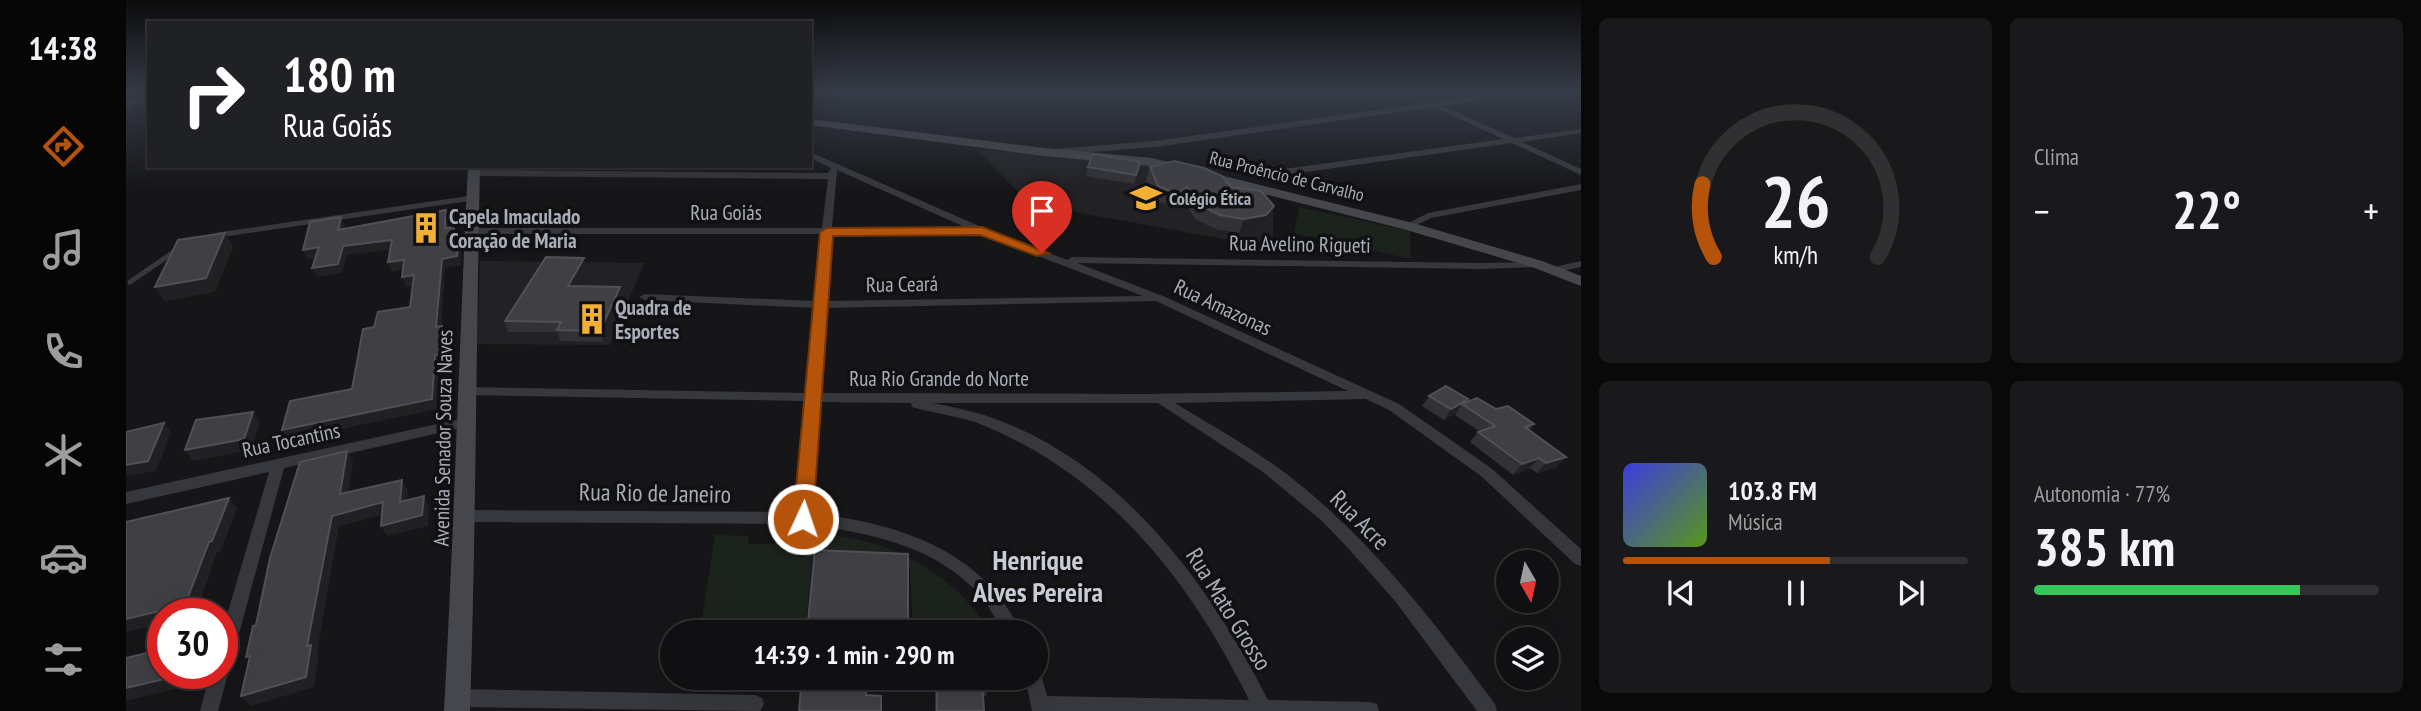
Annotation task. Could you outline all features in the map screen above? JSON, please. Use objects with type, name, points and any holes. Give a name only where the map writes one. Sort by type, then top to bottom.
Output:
[{"type":"street","name":"Rua Proêncio de Carvalho","points":[[827,124],[1152,163],[1408,226],[1537,264],[1581,281]]},
{"type":"street","points":[[1044,152],[1155,144],[1298,124]]},
{"type":"street","points":[[1479,124],[1581,173]]},
{"type":"street","points":[[1277,173],[1581,131]]},
{"type":"street","points":[[1152,163],[1155,144]]},
{"type":"street","name":"Rua Amazonas","points":[[812,156],[833,170],[982,231],[1159,298],[1369,395],[1416,421],[1478,465],[1581,559]]},
{"type":"street","points":[[474,170],[833,170],[811,398],[803,519]]},
{"type":"street","name":"Avenida Senador Souza Naves","points":[[457,704],[466,516],[465,423],[474,170]]},
{"type":"street","points":[[1408,226],[1428,216],[1581,187]]},
{"type":"street","name":"Rua Goiás","points":[[470,231],[982,231]]},
{"type":"street","name":"Rua Avelino Rigueti","points":[[1062,260],[1481,266],[1537,264]]},
{"type":"street","points":[[1554,270],[1581,264]]},
{"type":"street","name":"Rua Ceará","points":[[645,298],[820,305],[1159,298]]},
{"type":"street","name":"Rua Rio Grande do Norte","points":[[466,391],[1163,401],[1369,395]]},
{"type":"street","name":"Rua Mato Grosso","points":[[896,399],[987,421],[1035,442],[1093,480],[1135,517],[1181,568],[1223,634],[1264,710]]},
{"type":"street","name":"Rua Acre","points":[[1163,401],[1300,492],[1358,549],[1419,616],[1488,711]]},
{"type":"street","name":"Rua Tocantins","points":[[126,498],[465,423]]},
{"type":"street","points":[[238,606],[278,465]]},
{"type":"street","name":"Rua Rio de Janeiro","points":[[466,516],[803,519],[858,524],[917,542],[967,574],[988,593],[1005,620]]},
{"type":"street","points":[[209,711],[215,689]]},
{"type":"street","points":[[1037,690],[1041,708],[1370,711]]},
{"type":"street","points":[[457,704],[755,704]]},
{"type":"lane","points":[[209,237],[472,198]]},
{"type":"lane","points":[[130,282],[185,245]]},
{"type":"shaded area","name":"Colégio Ética","points":[[976,149],[1134,161],[1264,193],[1273,205],[1273,248],[1042,206],[1025,199]]},
{"type":"shaded area","points":[[1299,207],[1410,231],[1411,259],[1294,233]]},
{"type":"shaded area","points":[[480,261],[644,263],[610,345],[477,344]]},
{"type":"shaded area","points":[[823,534],[878,545],[922,565],[960,594],[982,620],[912,620],[910,569],[812,562],[806,620],[702,620],[715,535],[748,536],[749,544],[775,544],[776,537]]},
{"type":"building","points":[[1093,154],[1140,162],[1136,175],[1088,167]]},
{"type":"building","points":[[1174,161],[1204,168],[1222,176],[1231,187],[1261,191],[1274,206],[1266,215],[1244,219],[1220,215],[1200,205],[1187,187],[1177,194],[1158,186],[1150,167]]},
{"type":"building","points":[[446,210],[445,228],[454,227],[453,244],[458,243],[457,256],[442,259],[436,327],[442,326],[441,354],[435,355],[432,399],[282,430],[290,401],[352,389],[363,329],[374,327],[378,312],[410,307],[414,275],[402,277],[404,260],[388,262],[392,240],[343,246],[338,264],[312,268],[319,247],[303,250],[310,222],[341,217],[338,230]]},
{"type":"building","points":[[225,233],[206,278],[155,287],[178,240]]},
{"type":"building","points":[[546,257],[584,258],[568,286],[620,287],[600,331],[557,330],[561,322],[505,321]]},
{"type":"building","points":[[1446,386],[1468,399],[1451,409],[1429,396]]},
{"type":"building","points":[[1477,398],[1496,409],[1508,406],[1534,424],[1525,427],[1566,457],[1546,463],[1539,458],[1522,464],[1478,432],[1495,426],[1462,404]]},
{"type":"building","points":[[253,412],[244,439],[185,450],[196,420]]},
{"type":"building","points":[[164,423],[148,461],[126,465],[126,432]]},
{"type":"building","points":[[347,451],[340,494],[402,480],[400,502],[424,496],[422,515],[381,526],[383,502],[332,516],[307,646],[311,645],[306,677],[241,696],[250,656],[246,657],[253,626],[256,625],[270,558],[300,462]]},
{"type":"building","points":[[229,498],[188,598],[147,598],[147,614],[126,619],[126,522]]},
{"type":"building","points":[[815,550],[908,554],[908,620],[808,620]]},
{"type":"building","points":[[147,653],[147,683],[126,688],[126,658]]},
{"type":"building","points":[[801,690],[866,690],[866,695],[881,696],[881,711],[799,711]]},
{"type":"building","points":[[937,690],[983,690],[984,711],[937,711]]},
{"type":"place","name":"Colégio Ética","points":[[1146,198]]},
{"type":"place","name":"Capela Imaculado Coração de Maria","points":[[426,228]]},
{"type":"place","name":"Quadra de Esportes","points":[[592,319]]},
{"type":"district","name":"Henrique Alves Pereira","points":[[1038,575]]},
{"type":"route","points":[[803,519],[811,398],[827,232],[982,231],[1042,253]]}]
